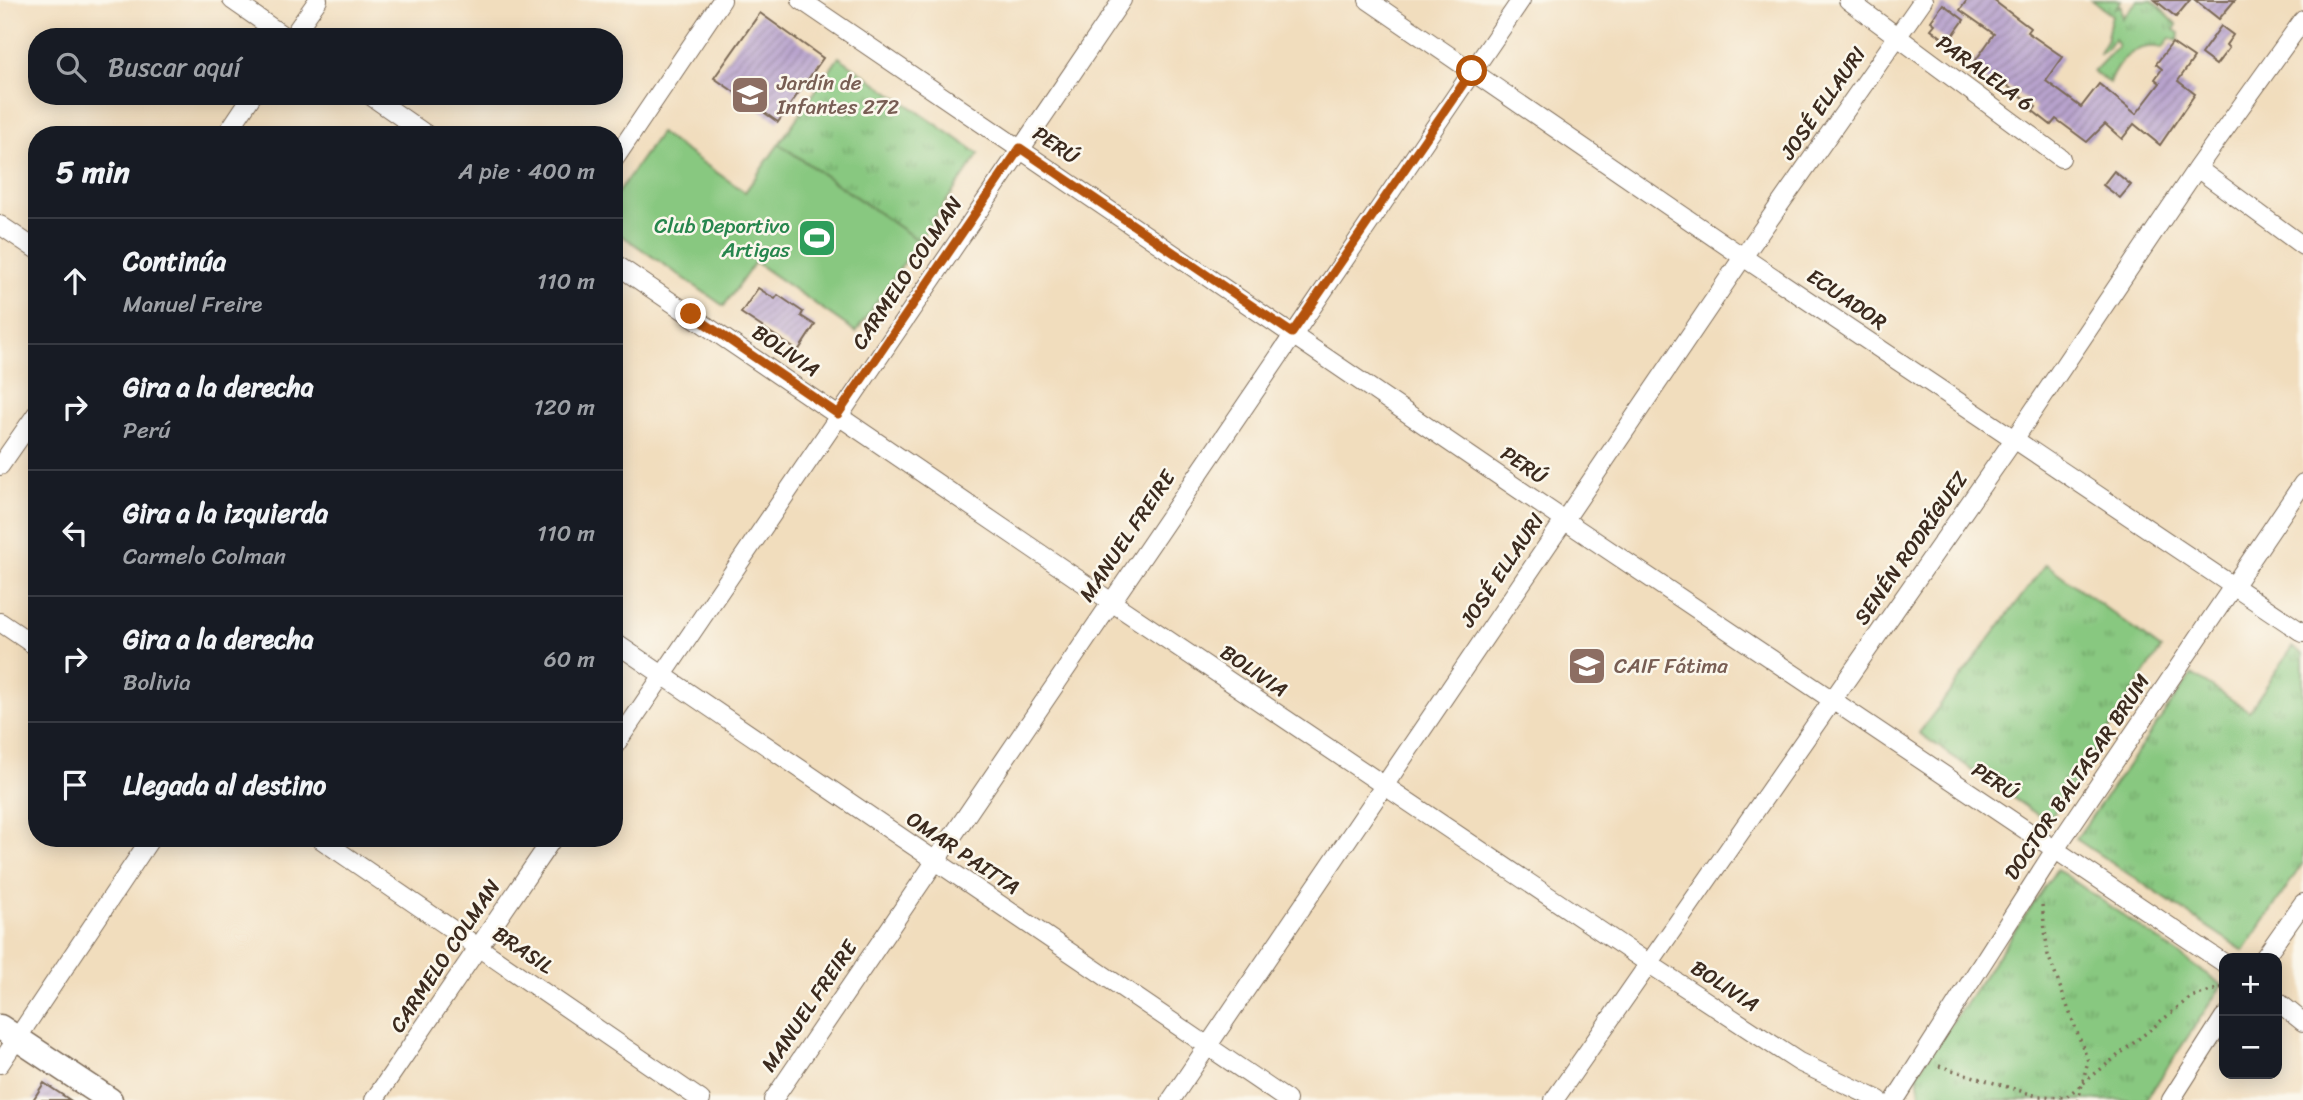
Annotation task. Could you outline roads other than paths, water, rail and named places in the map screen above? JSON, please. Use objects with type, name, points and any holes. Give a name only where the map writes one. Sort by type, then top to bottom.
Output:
[{"type":"street","points":[[232,0],[272,28]]},
{"type":"street","points":[[298,28],[318,0]]},
{"type":"street","points":[[623,147],[722,0]]},
{"type":"street","name":"PERÚ","points":[[801,0],[1563,520],[2219,960]]},
{"type":"street","name":"CARMELO COLMAN","points":[[623,734],[1122,0]]},
{"type":"street","name":"ECUADOR","points":[[1368,0],[1742,257],[2303,633]]},
{"type":"street","name":"MANUEL FREIRE","points":[[773,1100],[1292,333],[1521,0]]},
{"type":"street","name":"PARALELA 6","points":[[1848,0],[2062,158]]},
{"type":"street","name":"JOSÉ ELLAURI","points":[[1171,1100],[1742,257],[1923,0]]},
{"type":"street","name":"SENÉN RODRÍGUEZ","points":[[1554,1100],[2015,438],[2197,168],[2303,20]]},
{"type":"street","points":[[232,126],[246,105]]},
{"type":"street","points":[[385,105],[414,126]]},
{"type":"street","points":[[2197,168],[2303,246]]},
{"type":"street","points":[[0,225],[28,244]]},
{"type":"street","name":"BOLIVIA","points":[[623,269],[1648,963],[1799,1062],[1879,1100]]},
{"type":"street","points":[[0,466],[28,426]]},
{"type":"street","name":"DOCTOR BALTASAR BRUM","points":[[1895,1100],[2056,848],[2303,483]]},
{"type":"street","points":[[0,622],[28,641]]},
{"type":"street","name":"OMAR PAITTA","points":[[623,648],[1287,1100]]},
{"type":"street","points":[[0,1065],[9,1033],[144,847]]},
{"type":"street","name":"BRASIL","points":[[332,847],[701,1100]]},
{"type":"street","name":"CARMELO COLMAN","points":[[374,1100],[547,847]]},
{"type":"street","points":[[2267,953],[2303,903]]},
{"type":"street","points":[[2282,1006],[2303,1022]]},
{"type":"street","points":[[2171,1100],[2219,1025]]},
{"type":"street","points":[[9,1033],[110,1100]]},
{"type":"place","name":"Jardín de Infantes 272","points":[[750,95]]},
{"type":"place","name":"Club Deportivo Artigas","points":[[817,238]]},
{"type":"place","name":"CAIF Fátima","points":[[1587,666]]}]
